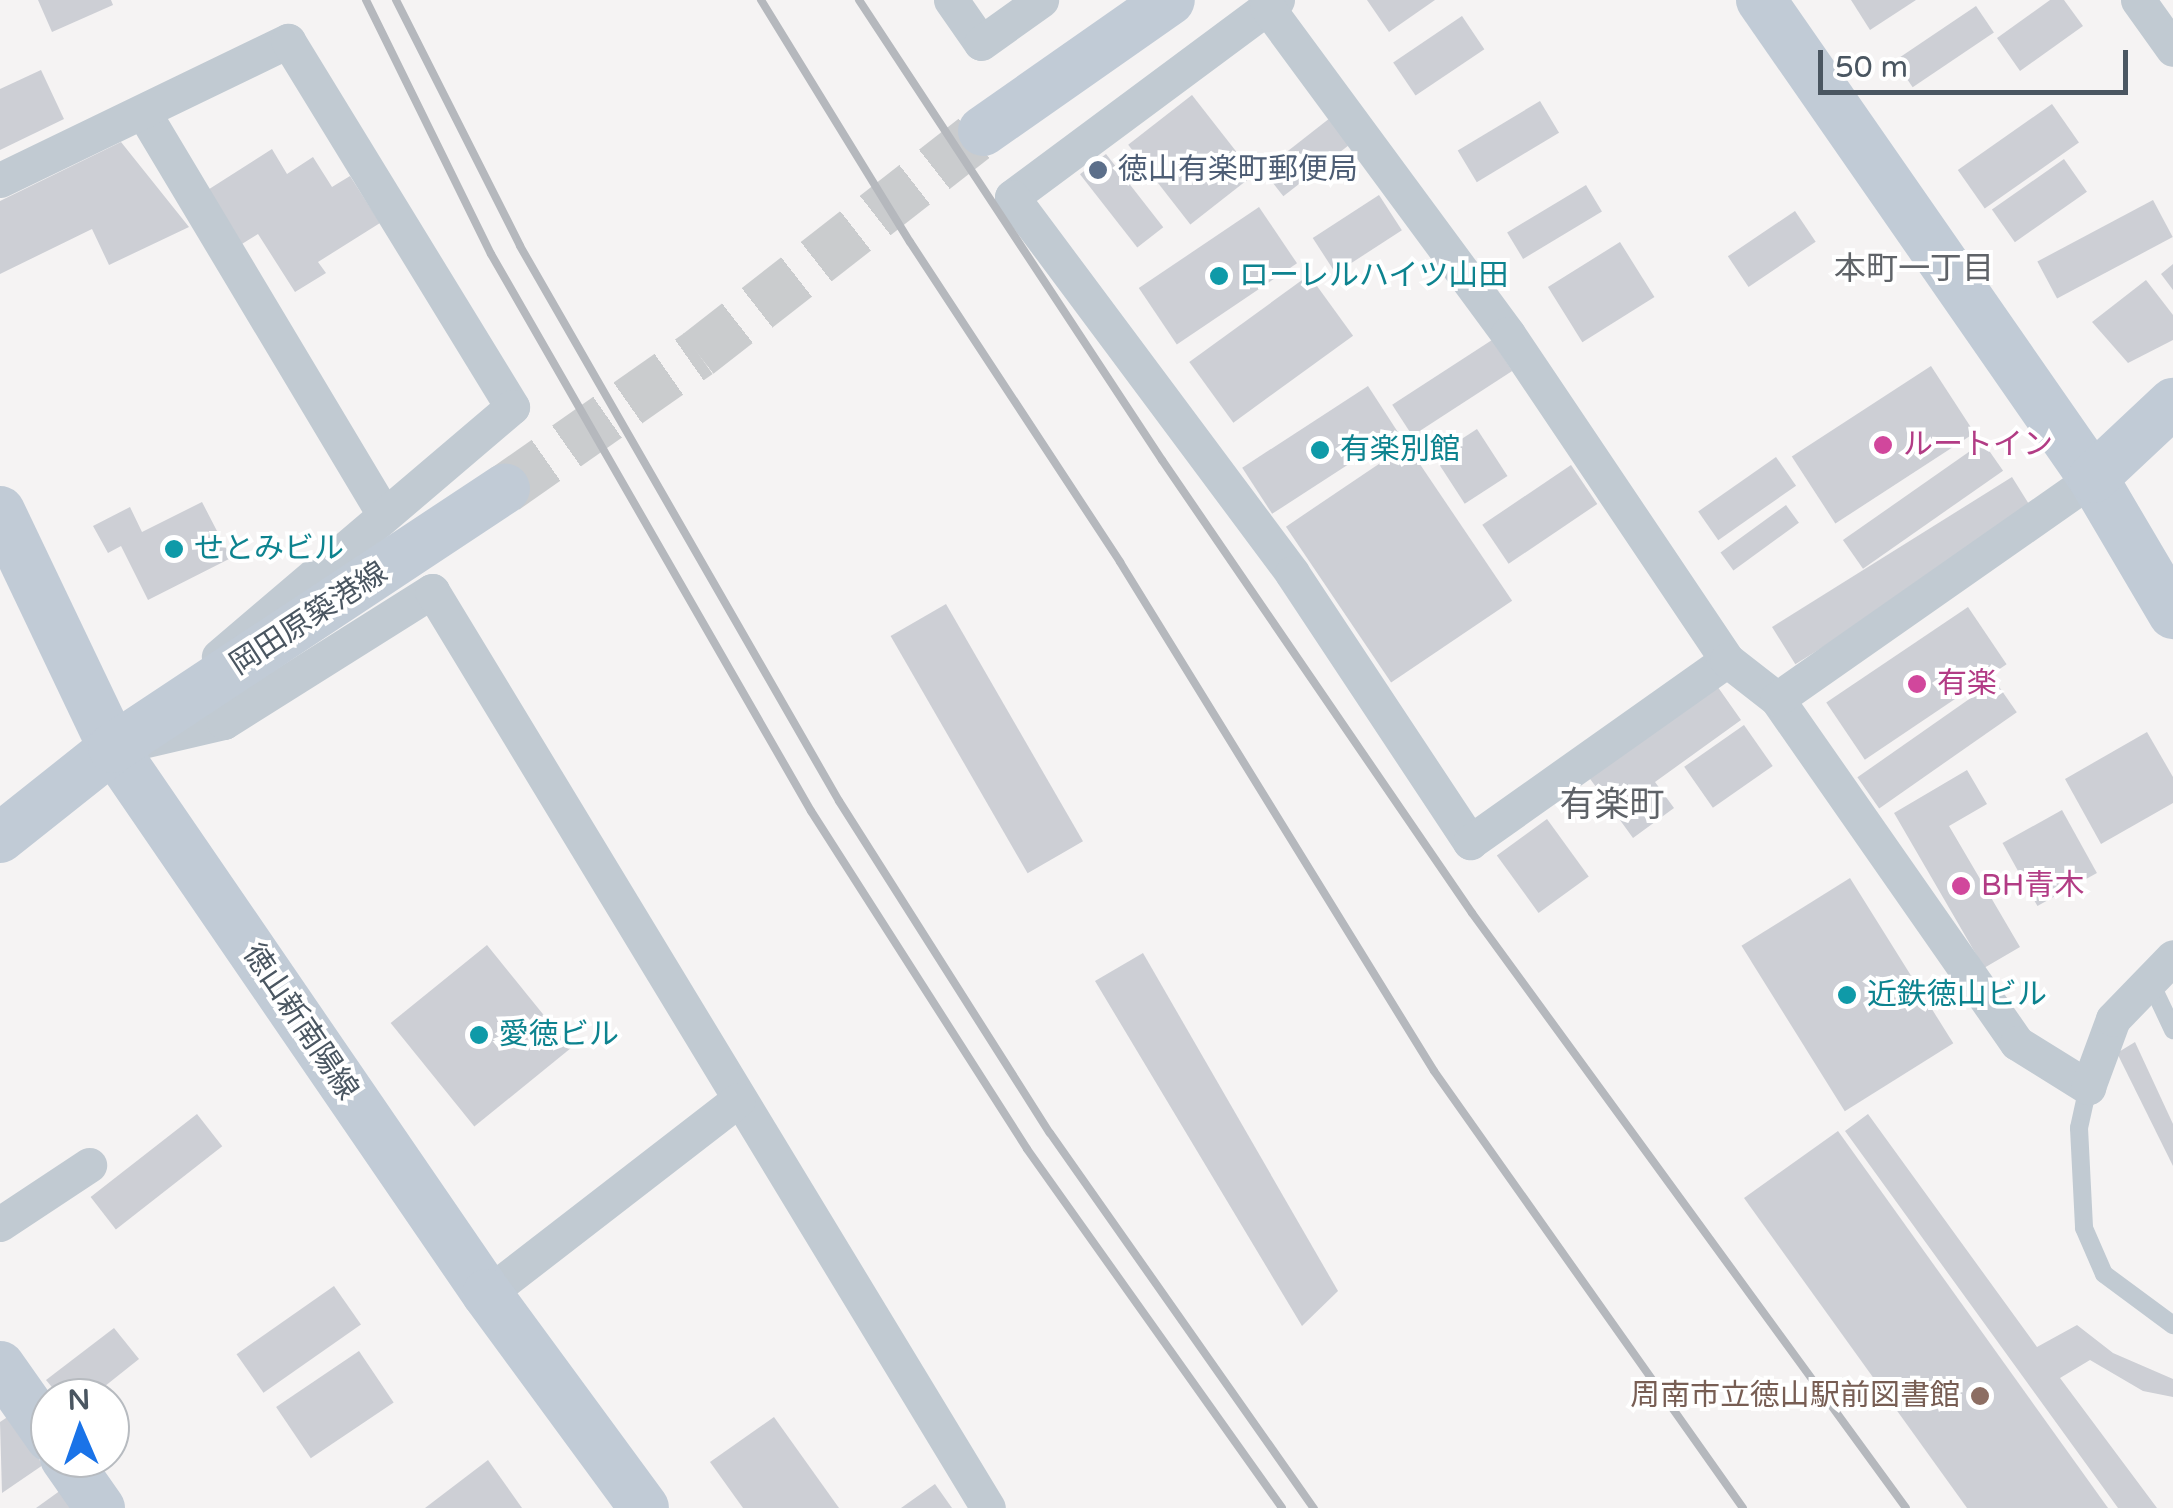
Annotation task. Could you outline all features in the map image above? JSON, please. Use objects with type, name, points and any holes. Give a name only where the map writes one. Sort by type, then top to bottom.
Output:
[{"type":"street","points":[[951,0],[980,43],[1040,0]]},
{"type":"street","points":[[982,131],[1170,0]]},
{"type":"street","points":[[1761,0],[2093,478],[2173,614]]},
{"type":"street","points":[[2138,0],[2173,49]]},
{"type":"street","points":[[1727,660],[1470,842],[1292,574],[1012,197],[1272,4],[1508,334],[1727,660],[1777,698],[2016,1043],[2088,1087],[2112,1019],[2161,967]]},
{"type":"street","points":[[0,180],[144,115],[288,42],[512,407],[383,513],[113,748]]},
{"type":"street","points":[[144,115],[383,513]]},
{"type":"street","points":[[1777,698],[2093,478],[2173,404]]},
{"type":"street","name":"岡田原築港線","points":[[0,838],[113,748],[505,489]]},
{"type":"street","name":"徳山新南陽線","points":[[0,511],[113,748],[487,1294],[644,1508]]},
{"type":"street","points":[[113,748],[224,722],[432,591],[988,1508]]},
{"type":"street","points":[[487,1294],[738,1100]]},
{"type":"street","points":[[0,1224],[89,1165]]},
{"type":"street","points":[[0,1366],[30,1409]]},
{"type":"street","points":[[79,1478],[100,1508]]},
{"type":"lane","points":[[2161,967],[2173,1030]]},
{"type":"lane","points":[[2088,1087],[2078,1128],[2084,1228],[2104,1274],[2173,1324]]},
{"type":"building","points":[[38,0],[111,0],[113,5],[52,32]]},
{"type":"building","points":[[1367,0],[1435,0],[1389,32]]},
{"type":"building","points":[[1851,0],[1916,0],[1870,30]]},
{"type":"building","points":[[2050,0],[2064,0],[2083,26],[2020,71],[1997,38]]},
{"type":"building","points":[[1976,6],[1994,33],[1913,87],[1895,61]]},
{"type":"building","points":[[1462,16],[1484,49],[1416,96],[1393,62]]},
{"type":"building","points":[[41,70],[64,119],[0,150],[0,89]]},
{"type":"building","points":[[1192,95],[1254,175],[1190,224],[1128,145]]},
{"type":"building","points":[[1540,101],[1559,133],[1477,182],[1458,150]]},
{"type":"building","points":[[2052,104],[2079,143],[1985,208],[1958,170]]},
{"type":"building","points":[[1330,118],[1350,144],[1283,196],[1263,170]]},
{"type":"building","points":[[121,142],[189,227],[109,265],[92,229],[0,274],[0,201]]},
{"type":"building","points":[[272,149],[287,174],[313,157],[332,187],[350,176],[380,223],[318,262],[326,273],[295,292],[258,234],[237,247],[203,193]]},
{"type":"building","points":[[1106,154],[1163,227],[1137,248],[1080,174]]},
{"type":"building","points":[[2064,159],[2087,192],[2015,242],[1992,209]]},
{"type":"building","points":[[1586,185],[1602,212],[1523,259],[1507,232]]},
{"type":"building","points":[[1379,195],[1402,230],[1336,273],[1313,238]]},
{"type":"building","points":[[2153,200],[2173,237],[2057,299],[2037,262]]},
{"type":"building","name":"ローレルハイツ山田","points":[[1259,207],[1297,263],[1177,344],[1139,288]]},
{"type":"building","points":[[1795,211],[1816,242],[1749,287],[1728,256]]},
{"type":"building","points":[[1620,242],[1654,297],[1582,342],[1548,287]]},
{"type":"building","points":[[2173,264],[2173,290],[2161,274]]},
{"type":"building","points":[[1309,275],[1353,336],[1233,423],[1189,362]]},
{"type":"building","points":[[2146,280],[2173,315],[2173,340],[2128,363],[2092,322]]},
{"type":"building","points":[[1492,340],[1512,371],[1412,436],[1392,405]]},
{"type":"building","name":"ルートイン","points":[[1931,366],[1975,433],[1835,524],[1792,456]]},
{"type":"building","name":"有楽別館","points":[[1368,386],[1398,432],[1272,514],[1242,468]]},
{"type":"building","points":[[1477,429],[1507,476],[1465,504],[1434,457]]},
{"type":"building","points":[[1983,442],[2003,471],[1863,569],[1843,540]]},
{"type":"building","points":[[1407,445],[1512,601],[1391,683],[1286,527]]},
{"type":"building","points":[[1776,457],[1796,486],[1718,540],[1698,511]]},
{"type":"building","points":[[1571,465],[1597,504],[1509,564],[1482,525]]},
{"type":"building","points":[[2012,477],[2035,514],[1795,664],[1772,627]]},
{"type":"building","name":"せとみビル","points":[[202,502],[231,558],[148,600],[121,546],[108,553],[93,526],[130,507],[142,532]]},
{"type":"building","points":[[1786,505],[1799,523],[1733,570],[1720,553]]},
{"type":"building","points":[[946,604],[1083,841],[1028,873],[891,636]]},
{"type":"building","name":"有楽","points":[[1968,607],[2007,664],[1865,760],[1826,703]]},
{"type":"building","points":[[1995,681],[2017,712],[1879,808],[1857,777]]},
{"type":"building","points":[[1715,683],[1741,720],[1655,782],[1674,808],[1633,838],[1588,776]]},
{"type":"building","points":[[1744,725],[1773,766],[1713,808],[1684,767]]},
{"type":"building","points":[[2147,732],[2173,777],[2173,803],[2101,844],[2065,779]]},
{"type":"building","name":"BH青木","points":[[1967,770],[1987,804],[1949,826],[2020,947],[1984,968],[1894,813]]},
{"type":"building","points":[[2062,810],[2097,873],[2037,906],[2003,843]]},
{"type":"building","points":[[1547,819],[1589,876],[1539,913],[1497,855]]},
{"type":"building","name":"近鉄徳山ビル","points":[[1850,878],[1953,1043],[1845,1111],[1741,946]]},
{"type":"building","name":"愛徳ビル","points":[[487,945],[571,1048],[474,1126],[391,1023]]},
{"type":"building","points":[[1143,953],[1338,1291],[1302,1326],[1095,981]]},
{"type":"building","points":[[2135,1042],[2173,1124],[2173,1166],[2117,1053]]},
{"type":"building","points":[[197,1114],[222,1146],[116,1229],[91,1197]]},
{"type":"building","points":[[1868,1114],[2037,1347],[2077,1325],[2113,1353],[2173,1379],[2173,1397],[2143,1391],[2090,1360],[2060,1378],[2157,1508],[2118,1508],[1845,1131]]},
{"type":"building","points":[[1838,1131],[2108,1508],[1967,1508],[1744,1198]]},
{"type":"building","points":[[334,1286],[361,1325],[263,1393],[237,1354]]},
{"type":"building","points":[[114,1328],[139,1359],[115,1378],[49,1378]]},
{"type":"building","points":[[359,1351],[394,1402],[311,1458],[276,1407]]},
{"type":"building","points":[[9,1416],[30,1446],[30,1474],[2,1493],[0,1422]]},
{"type":"building","points":[[774,1417],[839,1508],[743,1508],[710,1462]]},
{"type":"building","points":[[488,1460],[522,1508],[425,1508]]},
{"type":"building","points":[[935,1484],[952,1508],[901,1508]]},
{"type":"building","points":[[68,1485],[84,1508],[36,1508]]},
{"type":"tunnel","points":[[505,489],[698,354],[983,131]]},
{"type":"railway","points":[[366,0],[491,254],[811,811],[1027,1149],[1282,1508]]},
{"type":"railway","points":[[396,0],[520,246],[839,801],[1050,1133],[1314,1508]]},
{"type":"railway","points":[[761,0],[910,242],[1120,562],[1434,1071],[1743,1508]]},
{"type":"railway","points":[[859,0],[1162,460],[1472,913],[1906,1508]]},
{"type":"place","name":"徳山有楽町郵便局","points":[[1098,170]]},
{"type":"place","name":"ローレルハイツ山田","points":[[1219,276]]},
{"type":"place","name":"ルートイン","points":[[1883,445]]},
{"type":"place","name":"有楽別館","points":[[1320,450]]},
{"type":"place","name":"せとみビル","points":[[174,549]]},
{"type":"place","name":"有楽","points":[[1917,684]]},
{"type":"place","name":"BH青木","points":[[1961,886]]},
{"type":"place","name":"近鉄徳山ビル","points":[[1847,995]]},
{"type":"place","name":"愛徳ビル","points":[[479,1035]]},
{"type":"place","name":"周南市立徳山駅前図書館","points":[[1980,1396]]},
{"type":"district","name":"本町一丁目","points":[[1914,269]]},
{"type":"district","name":"有楽町","points":[[1612,805]]}]
